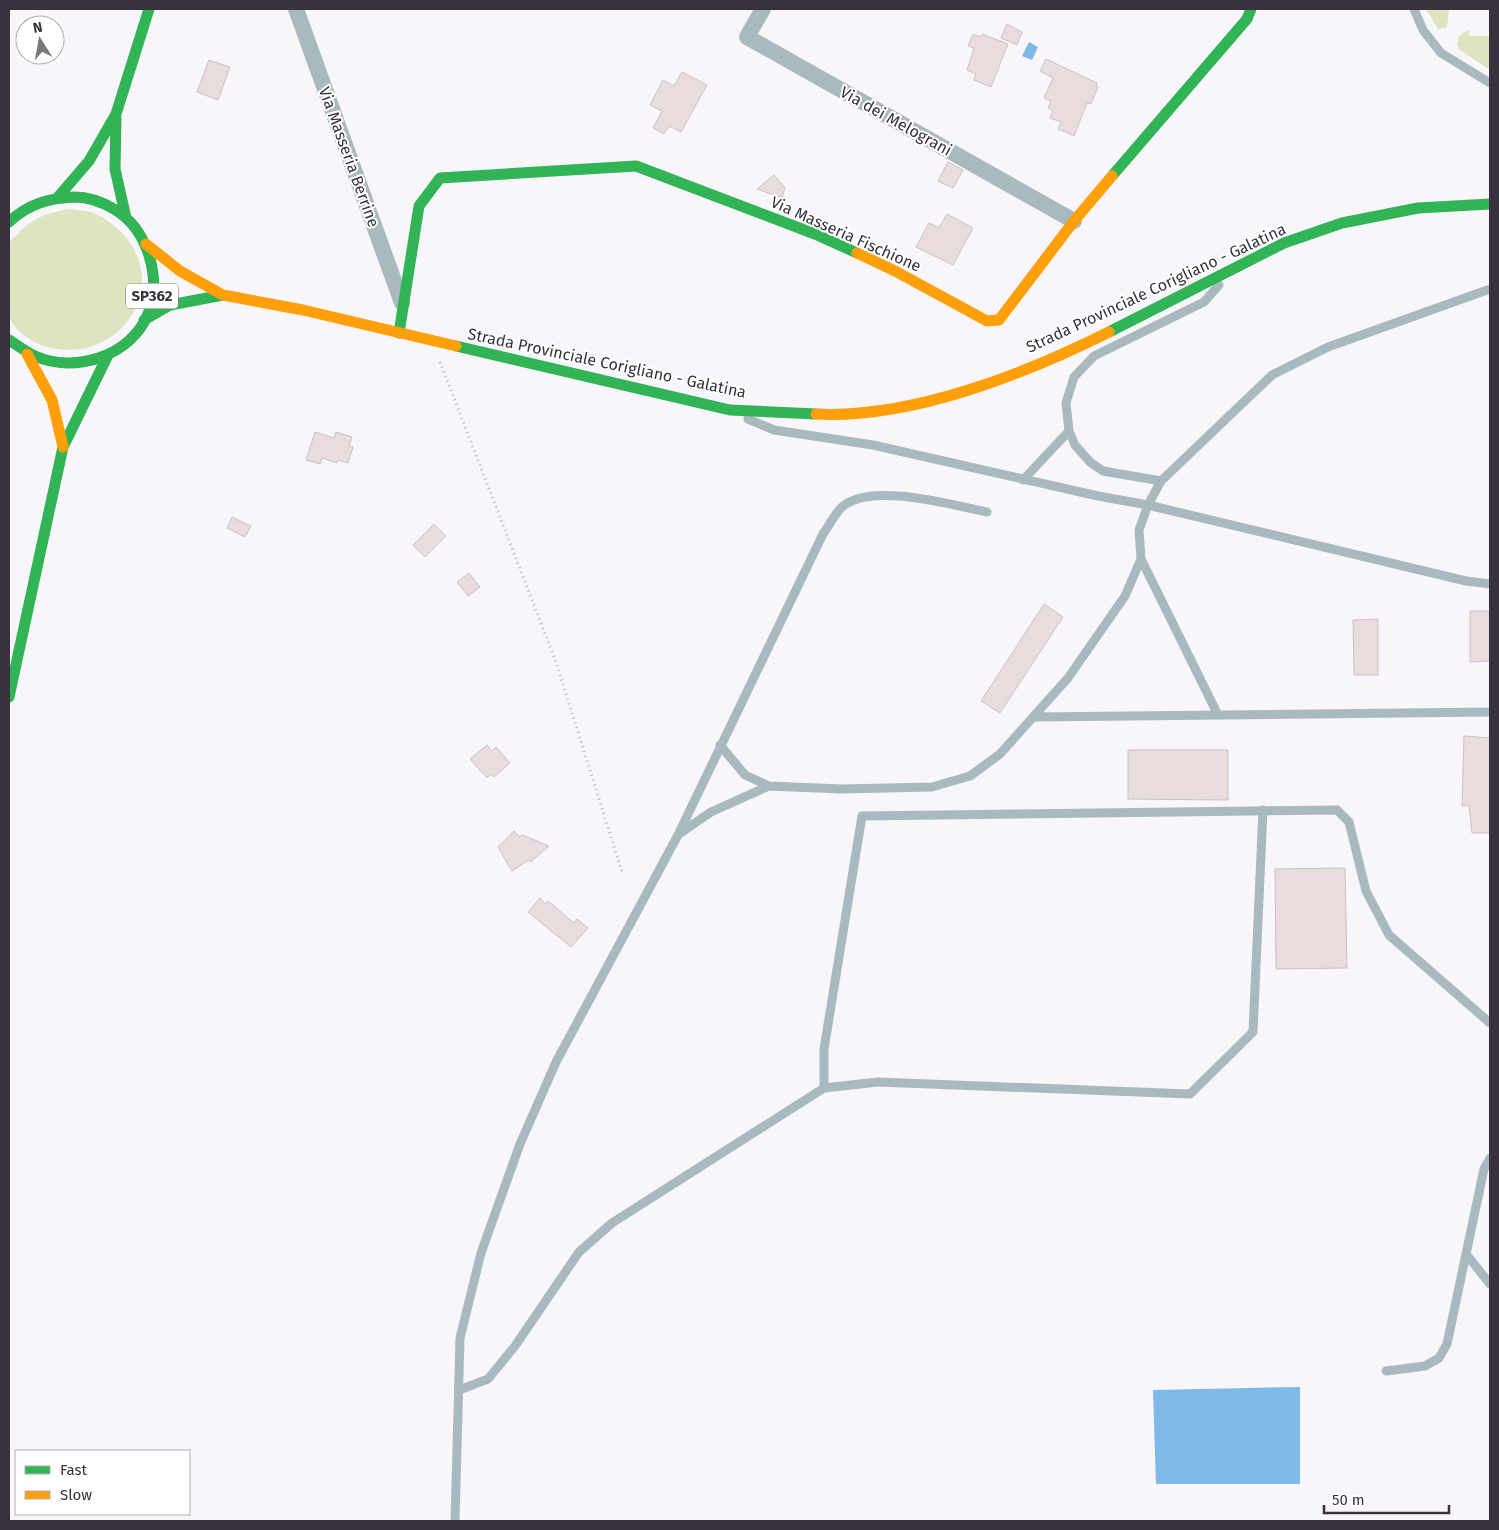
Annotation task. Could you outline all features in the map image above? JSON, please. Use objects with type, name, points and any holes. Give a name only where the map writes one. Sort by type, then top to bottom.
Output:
[{"type":"main road","name":"SP362","points":[[58,197],[89,161],[116,114],[149,9]]},
{"type":"main road","name":"Via Masseria Fischione","points":[[399,332],[419,206],[440,178],[636,166],[815,234],[895,271],[988,321],[999,320],[1074,221],[1247,19],[1251,9]]},
{"type":"main road","name":"SP362","points":[[116,114],[115,169],[126,218]]},
{"type":"main road","name":"SP362","points":[[9,340],[27,354],[53,364],[81,364],[107,356],[129,341],[144,320],[153,296],[153,270],[146,244],[126,218],[106,204],[82,197],[58,197],[35,203],[11,219]]},
{"type":"main road","name":"Strada Provinciale Corigliano - Galatina","points":[[146,244],[180,271],[222,295],[303,310],[730,410],[831,415],[909,406],[987,384],[1092,340],[1284,243],[1342,223],[1418,208],[1488,204]]},
{"type":"main road","name":"Strada Provinciale Corigliano - Galatina","points":[[144,320],[170,305],[222,295]]},
{"type":"main road","name":"SP362","points":[[27,354],[52,400],[63,447]]},
{"type":"main road","name":"SP362","points":[[9,697],[63,447],[107,356]]},
{"type":"street","name":"Via Masseria Berrine","points":[[296,9],[403,305]]},
{"type":"street","name":"Via dei Melograni","points":[[763,9],[747,37],[1074,221]]},
{"type":"lane","points":[[1414,9],[1423,30],[1441,53],[1490,83]]},
{"type":"lane","points":[[1161,481],[1103,471],[1090,462],[1074,444],[1069,431],[1066,403],[1074,377],[1094,356],[1204,302],[1232,269]]},
{"type":"lane","points":[[1218,716],[1141,559],[1139,530],[1148,505],[1161,481],[1272,375],[1328,347],[1490,289]]},
{"type":"lane","points":[[730,410],[774,430],[874,445],[1023,480],[1148,505],[1466,581],[1490,584]]},
{"type":"lane","points":[[1023,480],[1069,431]]},
{"type":"lane","points":[[455,1521],[460,1338],[481,1254],[520,1144],[556,1062],[678,834],[823,534],[842,507],[870,495],[909,497],[987,512]]},
{"type":"lane","points":[[720,745],[745,775],[768,786],[842,789],[932,787],[970,776],[1000,754],[1068,678],[1125,596],[1141,559]]},
{"type":"lane","points":[[1034,718],[1490,712]]},
{"type":"lane","points":[[678,834],[711,812],[768,786]]},
{"type":"lane","points":[[459,1390],[488,1379],[516,1346],[579,1252],[612,1223],[824,1088],[878,1082],[1190,1094],[1253,1032],[1263,810]]},
{"type":"lane","points":[[824,1088],[824,1049],[862,816],[1337,810],[1349,822],[1366,891],[1389,935],[1490,1023]]},
{"type":"lane","points":[[1386,1372],[1425,1366],[1439,1358],[1446,1344],[1484,1169],[1490,1158]]},
{"type":"lane","points":[[1466,1254],[1490,1284]]},
{"type":"path","points":[[432,341],[556,662],[622,872]]},
{"type":"green space","points":[[1426,9],[1449,9],[1447,27],[1438,29]]},
{"type":"green space","points":[[1469,30],[1469,36],[1490,36],[1490,70],[1460,50],[1457,45],[1459,36]]},
{"type":"green space","points":[[68,209],[99,215],[119,230],[137,255],[142,278],[139,300],[129,320],[113,336],[92,346],[68,350],[41,345],[17,329],[10,320],[7,290],[9,243],[28,224],[49,214]]},
{"type":"water","points":[[1029,42],[1038,47],[1032,60],[1022,56]]},
{"type":"water","points":[[1300,1387],[1300,1484],[1156,1484],[1153,1390]]},
{"type":"building","points":[[1007,24],[1022,32],[1017,45],[1001,38]]},
{"type":"building","points":[[973,34],[980,37],[982,34],[1008,44],[991,87],[974,80],[976,74],[967,70],[974,48],[968,46]]},
{"type":"building","points":[[1046,59],[1097,83],[1096,87],[1098,87],[1091,104],[1087,103],[1074,136],[1058,129],[1061,122],[1050,118],[1053,110],[1048,108],[1051,101],[1044,98],[1053,78],[1040,71]]},
{"type":"building","points":[[209,60],[230,67],[218,100],[197,92]]},
{"type":"building","points":[[682,72],[707,85],[681,132],[669,126],[664,134],[653,128],[662,111],[650,105],[663,80],[674,86]]},
{"type":"building","points":[[948,162],[963,170],[953,188],[938,181]]},
{"type":"building","points":[[774,175],[785,188],[782,198],[757,189]]},
{"type":"building","points":[[947,214],[973,228],[953,265],[916,247],[929,223],[939,228]]},
{"type":"building","points":[[315,432],[334,438],[336,432],[352,437],[349,446],[353,447],[348,463],[338,460],[337,463],[322,458],[320,464],[306,460]]},
{"type":"building","points":[[232,517],[251,526],[245,537],[227,528]]},
{"type":"building","points":[[434,524],[446,536],[425,557],[413,545]]},
{"type":"building","points":[[469,573],[480,587],[468,596],[457,582]]},
{"type":"building","points":[[1044,604],[1063,617],[1000,713],[981,701]]},
{"type":"building","points":[[1470,611],[1490,611],[1490,661],[1470,662]]},
{"type":"building","points":[[1378,619],[1378,675],[1354,675],[1353,620]]},
{"type":"building","points":[[1464,736],[1490,738],[1490,833],[1472,833],[1469,805],[1462,806]]},
{"type":"building","points":[[487,745],[492,751],[496,747],[510,763],[494,777],[491,774],[487,778],[470,759]]},
{"type":"building","points":[[1128,750],[1228,750],[1228,800],[1128,799]]},
{"type":"building","points":[[514,831],[520,837],[522,835],[549,846],[531,862],[529,860],[512,871],[498,847]]},
{"type":"building","points":[[1345,868],[1347,968],[1276,969],[1275,869]]},
{"type":"building","points":[[540,898],[546,904],[548,901],[574,923],[577,919],[588,928],[571,947],[528,912]]},
{"type":"traffic: fast","points":[[58,197],[89,161],[116,114],[149,9]]},
{"type":"traffic: fast","points":[[1112,176],[1247,19],[1251,9]]},
{"type":"traffic: fast","points":[[116,118],[115,169],[126,218]]},
{"type":"traffic: fast","points":[[399,333],[419,206],[440,178],[636,166],[815,234],[857,253]]},
{"type":"traffic: fast","points":[[9,222],[31,206],[56,199],[80,197],[105,204],[126,218],[136,229],[149,256],[153,285],[152,300],[148,314],[140,329],[129,341],[100,358],[84,362],[67,363],[51,361],[35,356],[9,340]]},
{"type":"traffic: fast","points":[[1109,332],[1284,243],[1342,223],[1418,208],[1490,204]]},
{"type":"traffic: fast","points":[[144,320],[170,305],[223,295]]},
{"type":"traffic: fast","points":[[456,346],[730,410],[816,414]]},
{"type":"traffic: fast","points":[[9,697],[63,447],[107,357]]},
{"type":"traffic: slow","points":[[857,253],[895,271],[987,321],[999,320],[1074,221],[1112,176]]},
{"type":"traffic: slow","points":[[146,244],[180,271],[223,295],[303,310],[456,346]]},
{"type":"traffic: slow","points":[[816,414],[852,414],[890,409],[967,391],[1041,363],[1109,332]]},
{"type":"traffic: slow","points":[[27,354],[52,400],[63,447]]}]
